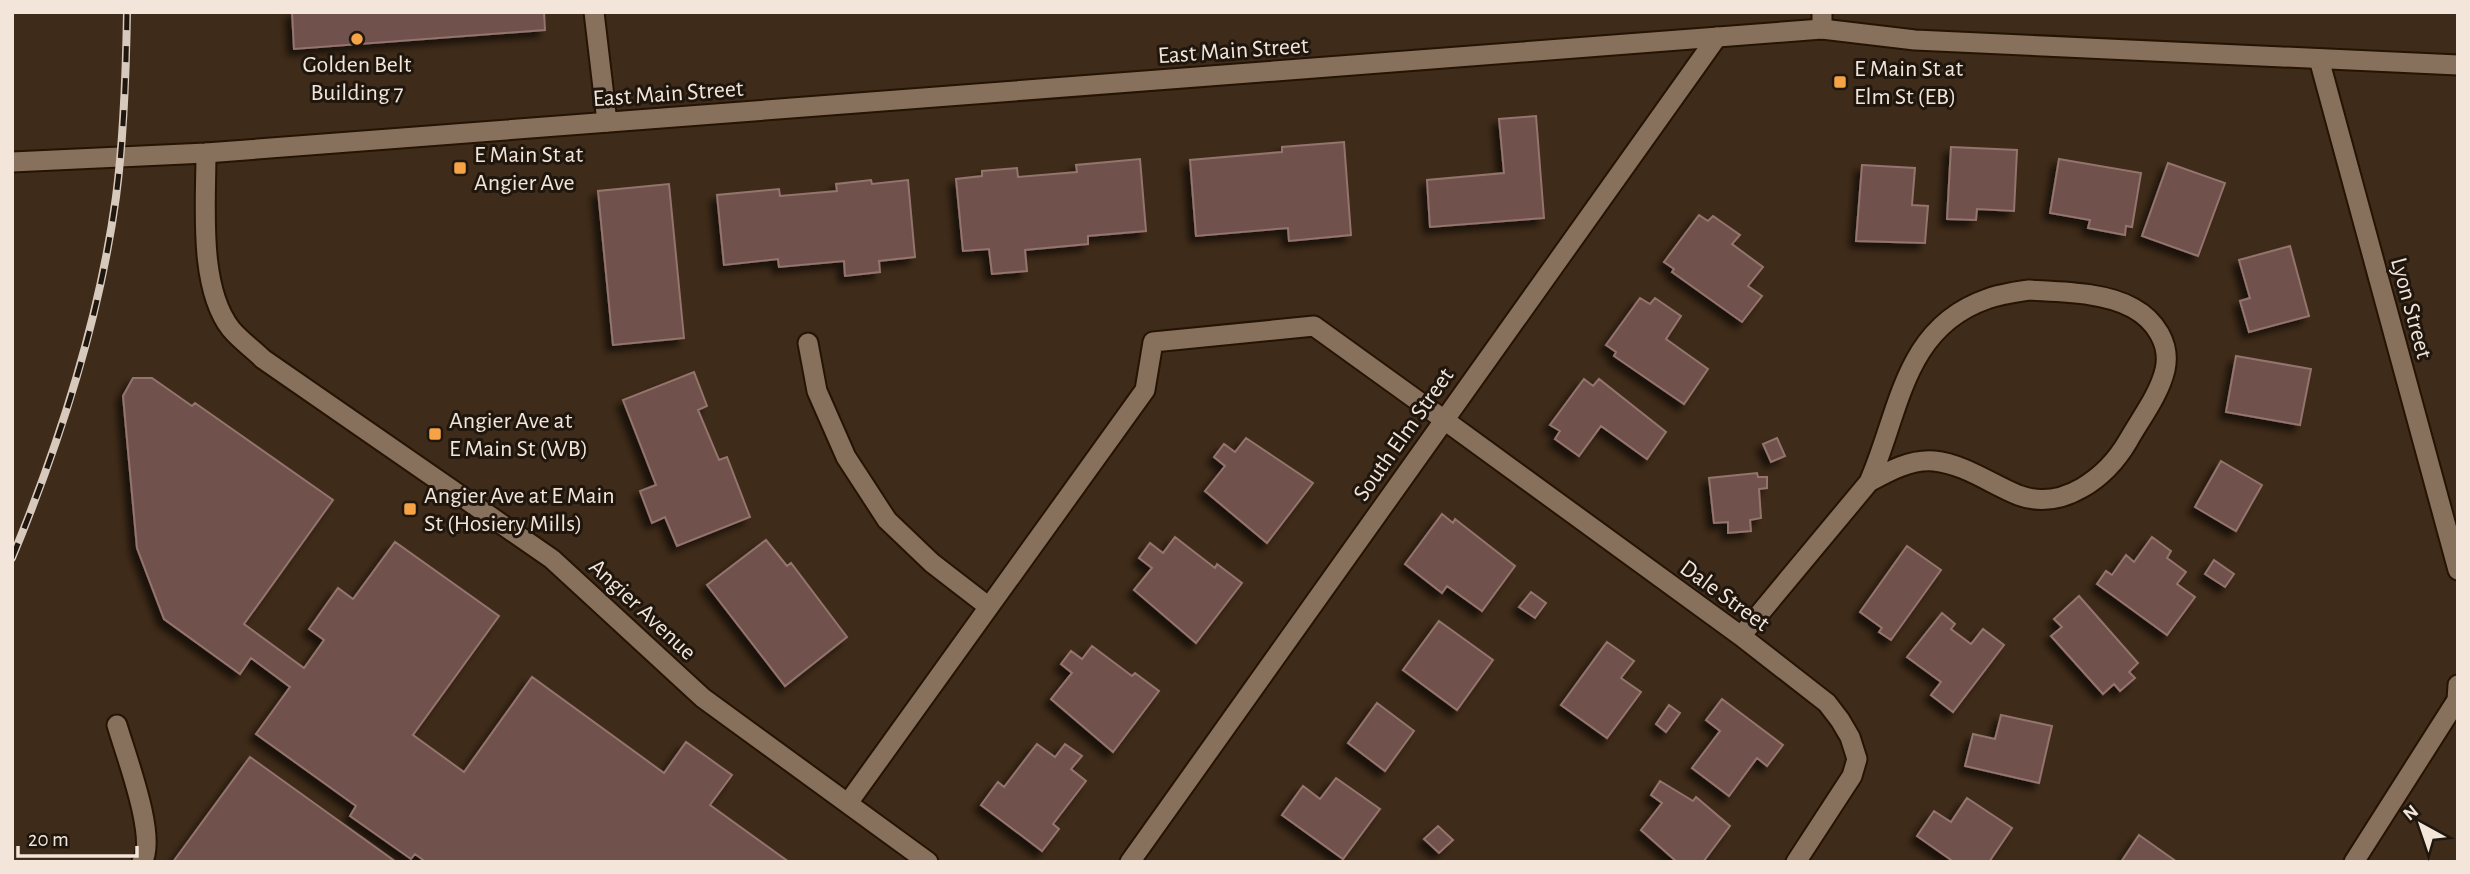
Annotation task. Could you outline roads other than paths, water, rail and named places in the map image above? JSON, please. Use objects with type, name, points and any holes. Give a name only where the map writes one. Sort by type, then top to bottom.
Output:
[{"type":"street","points":[[594,12],[607,122]]},
{"type":"street","name":"East Main Street","points":[[12,162],[206,153],[1717,37],[1822,21],[1914,40],[2458,65]]},
{"type":"street","name":"South Elm Street","points":[[1130,862],[1717,37]]},
{"type":"street","name":"Lyon Street","points":[[2319,59],[2458,570]]},
{"type":"street","name":"Angier Avenue","points":[[206,153],[206,236],[211,277],[231,328],[263,359],[552,559],[703,698],[928,862]]},
{"type":"street","points":[[1741,636],[1870,482],[1896,467],[1933,461],[1957,466],[2021,496],[2049,498],[2079,491],[2107,471],[2158,390],[2166,368],[2165,346],[2158,329],[2147,316],[2126,304],[2069,293],[2029,290],[1988,298],[1970,306],[1943,324],[1917,354],[1904,380],[1870,482]]},
{"type":"street","name":"Dale Street","points":[[989,607],[1144,390],[1153,342],[1314,327],[1741,636],[1827,703],[1850,737],[1857,759],[1852,776],[1796,862]]},
{"type":"street","points":[[808,343],[817,391],[841,446],[887,520],[932,563],[989,607],[848,803]]},
{"type":"street","points":[[2354,862],[2453,716],[2458,685]]},
{"type":"street","points":[[117,725],[145,824],[147,855],[142,862]]},
{"type":"railway","points":[[12,558],[62,426],[76,381],[109,244],[119,174],[127,12]]},
{"type":"place","name":"Golden Belt Building 7","points":[[357,39]]},
{"type":"place","name":"E Main St at Elm St (EB)","points":[[1840,82]]},
{"type":"place","name":"E Main St at Angier Ave","points":[[460,168]]},
{"type":"place","name":"Angier Ave at E Main St (WB)","points":[[435,434]]},
{"type":"place","name":"Angier Ave at E Main St (Hosiery Mills)","points":[[410,509]]}]
